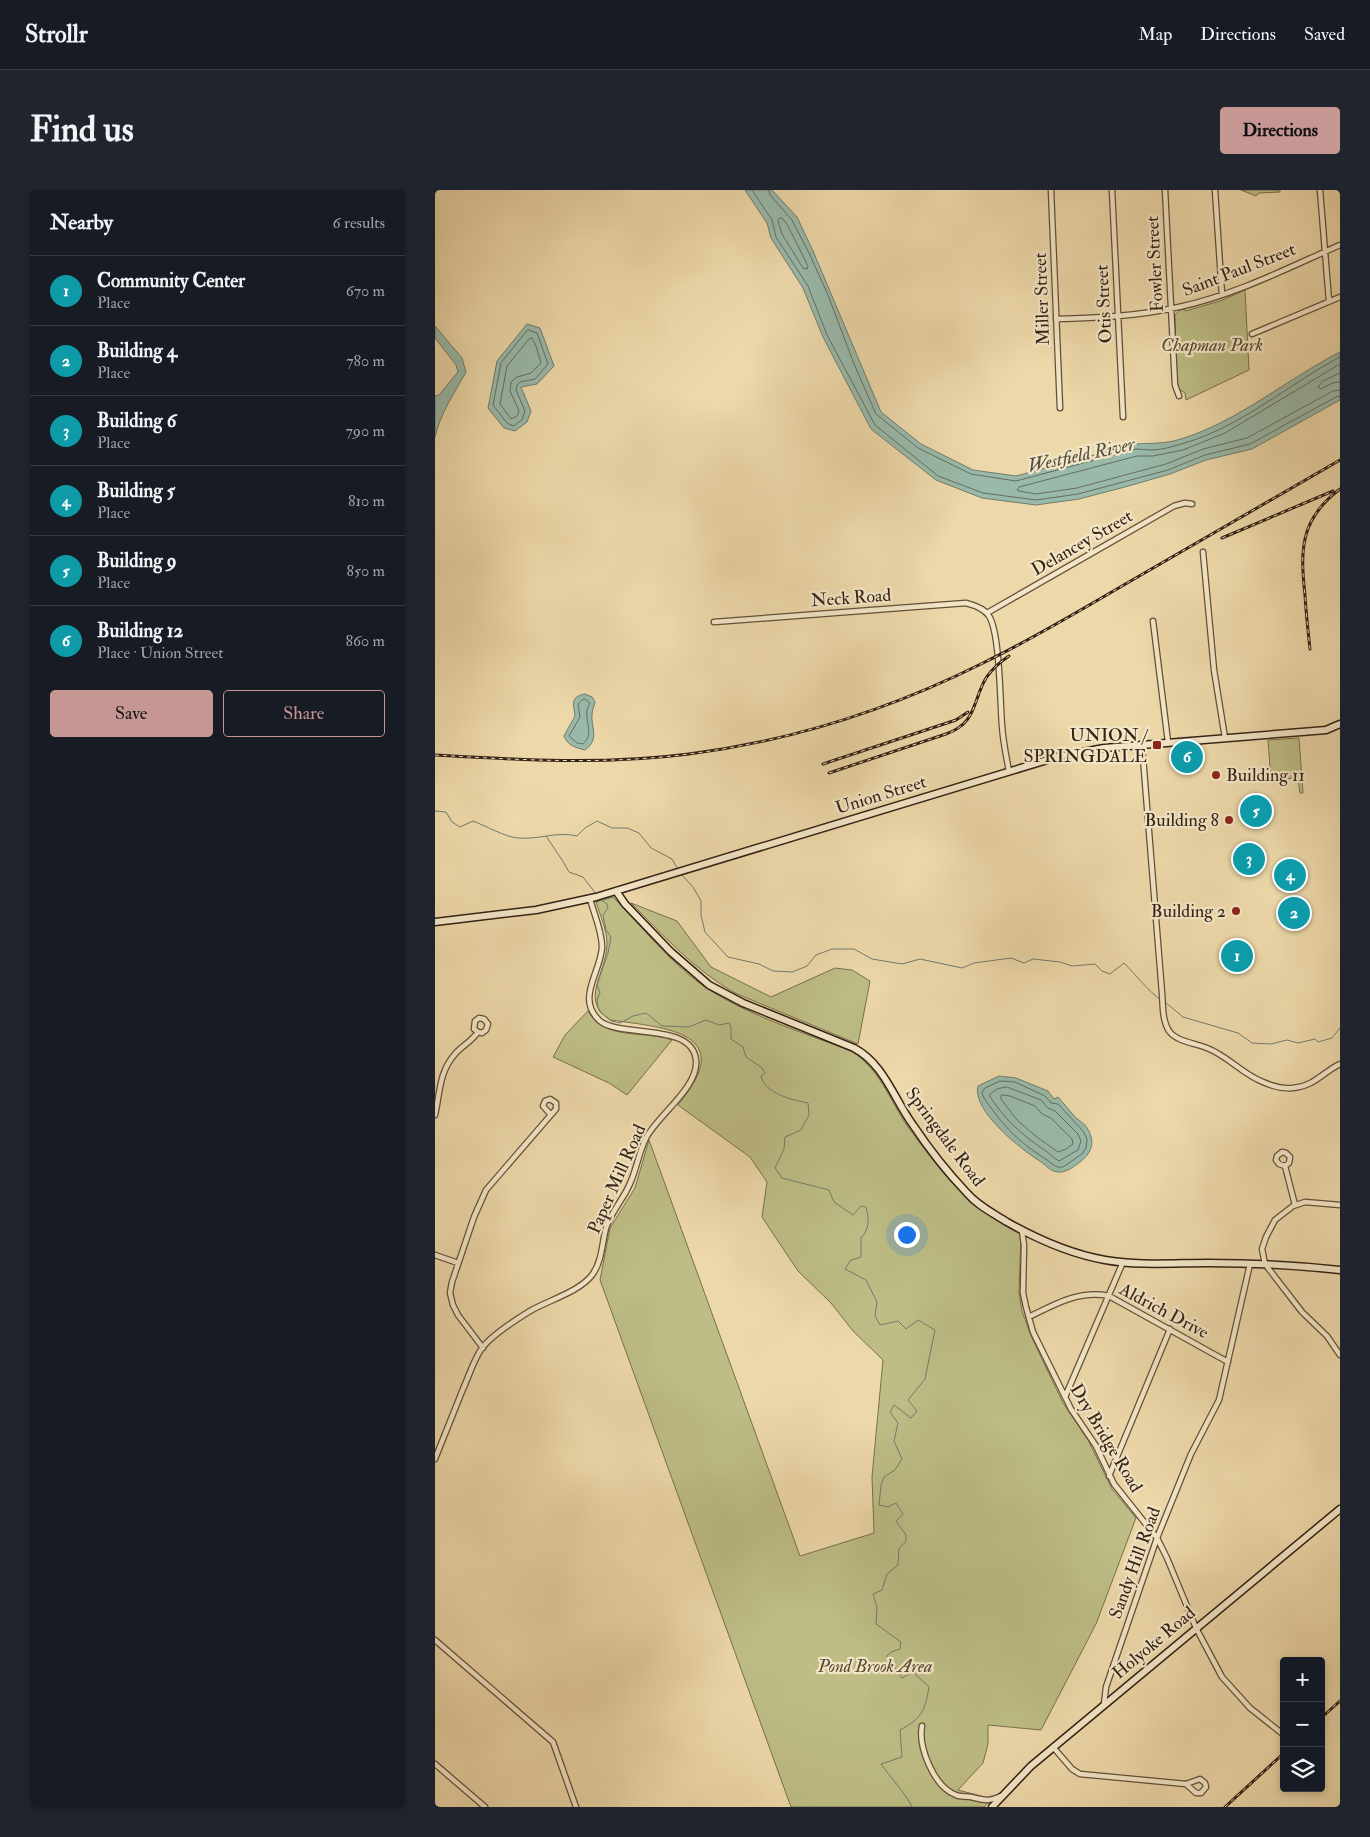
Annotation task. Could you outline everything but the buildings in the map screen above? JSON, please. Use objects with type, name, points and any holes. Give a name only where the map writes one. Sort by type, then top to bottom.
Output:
[{"type":"street","name":"Miller Street","points":[[1051,190],[1060,408]]},
{"type":"street","name":"Otis Street","points":[[1112,190],[1123,416]]},
{"type":"street","name":"Fowler Street","points":[[1165,190],[1175,385],[1179,396]]},
{"type":"street","points":[[1215,190],[1222,295]]},
{"type":"street","points":[[1320,190],[1329,301]]},
{"type":"street","name":"Saint Paul Street","points":[[1057,319],[1118,317],[1172,309],[1222,295],[1340,245]]},
{"type":"street","points":[[1252,334],[1340,296]]},
{"type":"street","name":"Delancey Street","points":[[987,613],[1174,506],[1185,503],[1192,504]]},
{"type":"street","points":[[1203,552],[1214,670],[1225,738]]},
{"type":"street","name":"Neck Road","points":[[714,622],[966,602],[977,606],[987,613]]},
{"type":"street","points":[[987,613],[995,637],[1002,729],[1009,772]]},
{"type":"street","points":[[1153,621],[1168,742]]},
{"type":"street","name":"Union Street","points":[[435,922],[536,910],[596,897],[1057,757],[1168,742],[1326,730],[1340,724]]},
{"type":"street","points":[[1142,745],[1164,1018],[1170,1032],[1177,1038],[1208,1048],[1222,1055],[1251,1077],[1279,1088],[1293,1088],[1306,1085],[1322,1077],[1340,1064]]},
{"type":"street","name":"Springdale Road","points":[[616,891],[625,904],[671,952],[709,985],[743,1003],[854,1048],[868,1058],[881,1073],[913,1126],[968,1194],[988,1211],[1022,1231],[1091,1257],[1123,1262],[1265,1264],[1340,1270]]},
{"type":"street","name":"Paper Mill Road","points":[[435,1459],[472,1368],[483,1348],[494,1337],[530,1311],[577,1287],[593,1274],[598,1265],[607,1227],[632,1181],[646,1138],[678,1099],[695,1071],[696,1061],[694,1053],[680,1039],[657,1032],[611,1026],[602,1022],[594,1015],[589,1003],[589,991],[600,959],[602,946],[596,897]]},
{"type":"street","points":[[435,1116],[439,1085],[445,1069],[454,1055],[478,1032]]},
{"type":"street","points":[[483,1348],[458,1315],[452,1301],[451,1286],[475,1212],[486,1190],[551,1115]]},
{"type":"street","points":[[1285,1166],[1295,1204]]},
{"type":"street","points":[[1340,1206],[1305,1202],[1295,1204],[1278,1217],[1268,1232],[1262,1249],[1265,1264],[1300,1310],[1327,1336],[1340,1354]]},
{"type":"street","name":"Dry Bridge Road","points":[[1022,1231],[1024,1245],[1023,1293],[1029,1317],[1037,1339],[1071,1409],[1095,1446],[1109,1476],[1157,1538],[1196,1628],[1227,1683],[1250,1708],[1280,1732]]},
{"type":"street","points":[[435,1255],[458,1263]]},
{"type":"street","points":[[1065,1397],[1123,1262]]},
{"type":"street","name":"Sandy Hill Road","points":[[1105,1704],[1106,1687],[1157,1538],[1191,1454],[1216,1408],[1250,1264]]},
{"type":"street","name":"Aldrich Drive","points":[[1029,1317],[1075,1296],[1089,1294],[1109,1296],[1228,1362]]},
{"type":"street","points":[[1109,1476],[1170,1329]]},
{"type":"street","name":"Holyoke Road","points":[[992,1807],[1031,1766],[1053,1747],[1340,1509]]},
{"type":"street","points":[[435,1640],[553,1742],[576,1807]]},
{"type":"street","points":[[922,1726],[921,1734],[926,1756],[933,1775],[944,1788],[956,1795],[991,1801],[1002,1795]]},
{"type":"street","points":[[1053,1747],[1072,1769],[1079,1774],[1186,1784]]},
{"type":"street","points":[[435,1764],[485,1807]]},
{"type":"green space","points":[[1241,190],[1280,190],[1280,192],[1259,193],[1256,196]]},
{"type":"green space","name":"Chapman Park","points":[[1245,290],[1249,370],[1186,400],[1185,393],[1177,388],[1175,315],[1180,310],[1184,309],[1185,311],[1220,301]]},
{"type":"green space","points":[[1299,738],[1303,793],[1300,793],[1298,778],[1271,780],[1268,740]]},
{"type":"green space","name":"Pond Brook Area","points":[[613,897],[667,954],[702,985],[719,996],[756,1014],[851,1051],[861,1059],[877,1076],[901,1117],[951,1182],[979,1208],[1021,1234],[1019,1292],[1022,1311],[1031,1336],[1063,1403],[1088,1440],[1112,1489],[1136,1518],[1096,1624],[1041,1730],[988,1725],[988,1744],[983,1763],[958,1790],[992,1799],[984,1807],[791,1807],[600,1280],[610,1228],[635,1188],[649,1140],[800,1556],[874,1533],[872,1477],[883,1360],[853,1331],[831,1303],[798,1271],[762,1217],[767,1182],[750,1157],[678,1105],[695,1081],[701,1062],[698,1048],[688,1038],[673,1031],[654,1026],[611,1020],[601,1013],[596,1004],[595,995],[606,955],[607,939],[596,902]]},
{"type":"green space","points":[[631,903],[677,921],[711,967],[771,997],[835,968],[852,970],[870,981],[858,1044],[737,994],[722,985],[694,964]]},
{"type":"green space","points":[[588,1011],[604,1027],[614,1031],[672,1040],[627,1095],[609,1083],[553,1057],[565,1035]]},
{"type":"water","points":[[745,190],[772,190],[797,217],[881,412],[921,444],[973,470],[1016,476],[1135,444],[1175,441],[1223,422],[1340,352],[1340,400],[1252,449],[1206,460],[1170,474],[1125,487],[1079,499],[1036,505],[982,498],[936,480],[871,429],[823,337],[803,288],[771,238],[767,223]]},
{"type":"water","points":[[527,324],[540,328],[554,366],[537,384],[521,387],[531,411],[527,422],[515,431],[504,428],[488,408],[497,361]]},
{"type":"water","points":[[435,326],[462,358],[466,372],[444,412],[435,437],[435,396],[439,395],[458,372],[456,365],[435,338]]},
{"type":"water","points":[[585,694],[592,697],[595,702],[592,715],[594,738],[590,746],[585,750],[570,744],[564,736],[575,716],[575,699]]},
{"type":"water","points":[[999,1076],[1016,1078],[1048,1091],[1054,1099],[1058,1097],[1090,1132],[1092,1141],[1088,1154],[1067,1170],[1055,1171],[1010,1138],[990,1117],[978,1096],[978,1086]]},
{"type":"waterway","points":[[435,811],[446,812],[452,822],[460,827],[473,821],[501,834],[518,838],[562,834],[577,836],[585,828],[597,821],[612,828],[627,828],[639,833],[651,848],[672,859],[678,869]]},
{"type":"waterway","points":[[546,836],[569,872],[583,877],[596,894]]},
{"type":"waterway","points":[[681,874],[693,887],[701,901],[701,915],[705,932],[728,957],[759,964],[773,971],[792,972],[807,966],[816,955],[832,949],[854,949],[872,959],[902,964],[920,959],[962,968],[974,963],[1011,958],[1024,963],[1033,959],[1060,962],[1072,966],[1095,964],[1102,971],[1110,974],[1124,963],[1161,1000]]},
{"type":"waterway","points":[[600,899],[607,904],[608,908],[603,915],[606,930],[611,937],[608,953],[597,985],[600,993],[597,1000],[600,1012],[611,1021],[620,1023],[633,1016],[646,1013],[662,1026],[689,1027],[706,1020],[719,1025],[729,1023],[731,1039],[743,1047],[746,1057],[761,1067],[765,1073],[761,1076],[768,1087],[780,1095],[808,1103],[809,1115],[801,1130],[785,1137],[784,1149],[775,1168],[782,1178],[829,1190],[834,1202],[853,1215],[861,1206],[866,1207],[868,1224],[861,1238],[861,1257],[851,1260],[845,1269],[866,1280],[877,1302],[875,1316],[880,1325],[898,1321],[906,1329],[918,1320],[935,1330],[925,1379],[908,1400],[917,1411],[911,1418],[894,1405],[890,1412],[898,1423],[894,1441],[902,1459],[895,1470],[884,1477],[881,1485],[879,1505],[888,1507],[896,1503],[903,1514],[896,1521],[906,1535],[906,1541],[899,1549],[898,1565],[887,1574],[882,1590],[873,1594],[877,1607],[876,1624],[901,1642],[900,1649],[891,1652],[887,1656],[902,1678],[913,1672],[929,1687],[926,1702],[921,1713],[913,1722],[900,1730],[902,1757],[881,1764],[912,1807]]},
{"type":"waterway","points":[[1165,1002],[1183,1017],[1238,1033],[1252,1043],[1271,1044],[1287,1040],[1298,1043],[1315,1039],[1318,1042],[1332,1038],[1340,1028]]},
{"type":"railway","points":[[435,755],[562,760],[625,760],[689,754],[727,748],[803,732],[840,721],[913,695],[1003,653],[1063,621],[1340,460]]},
{"type":"railway","points":[[1310,649],[1303,579],[1303,550],[1310,524],[1317,512],[1340,489]]},
{"type":"railway","points":[[1222,538],[1333,491]]},
{"type":"railway","points":[[829,773],[956,729],[969,718],[988,675],[1009,656]]},
{"type":"railway","points":[[823,764],[956,720],[968,712]]},
{"type":"railway","points":[[1325,1714],[1340,1701]]},
{"type":"railway","points":[[1225,1807],[1280,1757]]},
{"type":"place","name":"UNION / SPRINGDALE","points":[[1157,745]]},
{"type":"place","name":"Building 12","points":[[1187,757]]},
{"type":"place","name":"Building 11","points":[[1216,775]]},
{"type":"place","name":"Building 9","points":[[1256,811]]},
{"type":"place","name":"Building 8","points":[[1229,820]]},
{"type":"place","name":"Building 6","points":[[1249,859]]},
{"type":"place","name":"Building 5","points":[[1290,875]]},
{"type":"place","name":"Building 2","points":[[1236,911]]},
{"type":"place","name":"Building 4","points":[[1294,913]]},
{"type":"place","name":"Community Center","points":[[1237,956]]},
{"type":"water label","name":"Westfield River","points":[[1081,455]]}]
